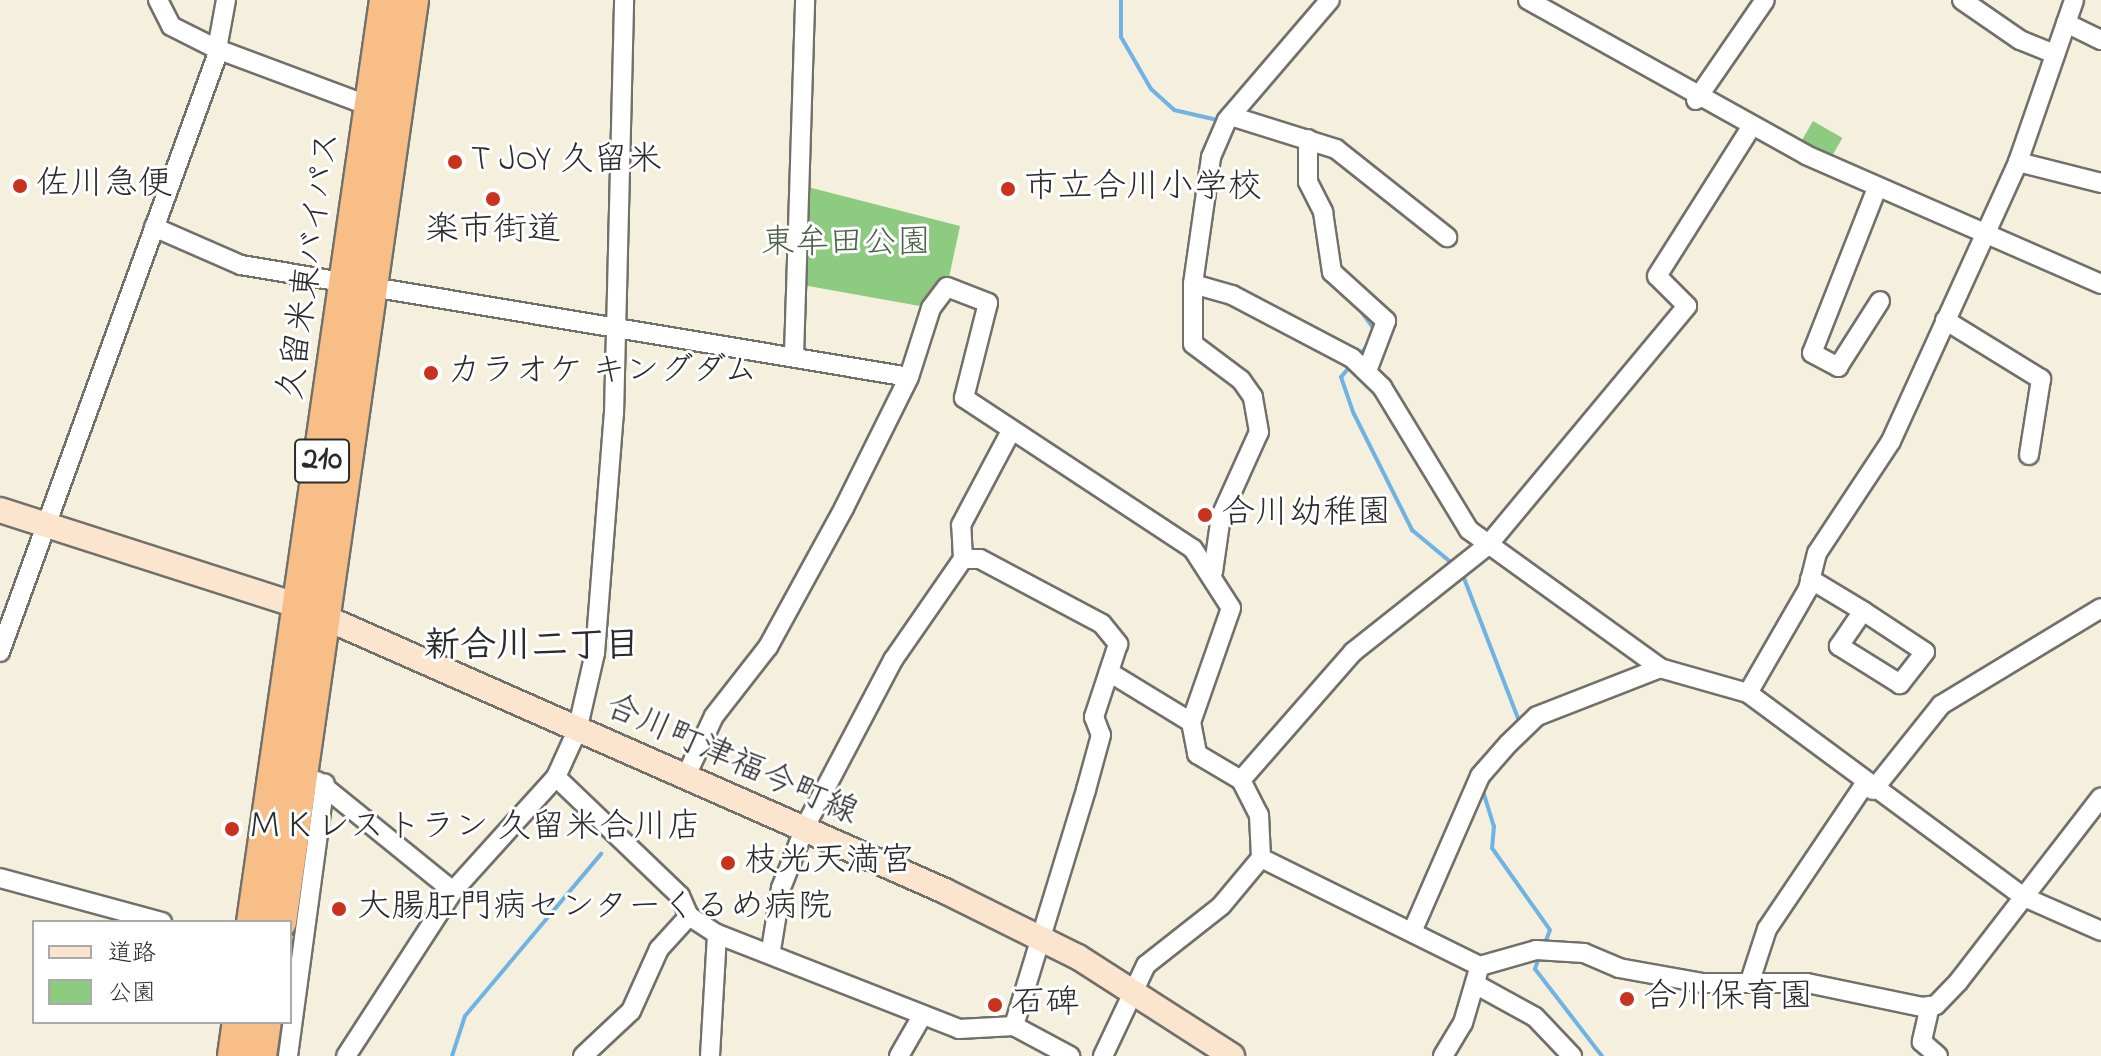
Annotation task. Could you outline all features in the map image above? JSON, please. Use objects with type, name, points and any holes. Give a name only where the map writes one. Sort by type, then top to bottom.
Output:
[{"type":"highway","name":"久留米東バイパス","points":[[358,285],[372,107],[386,0]]},
{"type":"highway","name":"久留米東バイパス","points":[[253,920],[310,612],[358,285],[412,0]]},
{"type":"highway","name":"久留米東バイパス","points":[[280,920],[313,778],[310,612]]},
{"type":"highway","points":[[234,1056],[239,1024]]},
{"type":"highway","points":[[260,1056],[265,1024]]},
{"type":"street","points":[[158,0],[171,26],[218,50],[372,107]]},
{"type":"street","points":[[0,652],[43,523],[218,50],[226,0]]},
{"type":"street","points":[[346,1056],[453,891],[556,777],[577,731],[595,653],[617,325],[624,0]]},
{"type":"street","points":[[794,355],[805,0]]},
{"type":"street","points":[[1213,572],[1221,516],[1259,432],[1253,397],[1241,380],[1193,344],[1193,284],[1226,122],[1330,0]]},
{"type":"street","points":[[1528,0],[1696,100],[1980,235],[2101,284]]},
{"type":"street","points":[[1696,100],[1765,0]]},
{"type":"street","points":[[1962,0],[2020,40],[2055,54]]},
{"type":"street","points":[[1748,693],[1810,579],[1817,553],[1891,441],[1980,235],[2018,162],[2074,0]]},
{"type":"street","points":[[2066,23],[2101,40]]},
{"type":"street","points":[[1226,122],[1308,139],[1336,149],[1447,237]]},
{"type":"street","points":[[1241,780],[1353,652],[1488,545],[1687,306],[1657,276],[1752,126]]},
{"type":"street","points":[[1308,139],[1308,182],[1323,212],[1332,272],[1386,321],[1367,371]]},
{"type":"street","points":[[2018,162],[2101,183]]},
{"type":"street","points":[[1877,188],[1812,353],[1838,367],[1880,301]]},
{"type":"street","points":[[154,227],[241,265],[617,325],[909,377]]},
{"type":"street","points":[[1193,284],[1232,295],[1367,371],[1449,504],[1488,545],[1660,668],[1748,693],[1868,788],[2024,897],[2101,931]]},
{"type":"street","points":[[685,778],[714,716],[768,647],[909,377],[931,308],[947,287],[988,303],[964,398],[1010,433],[1193,549],[1213,572],[1231,608],[1191,722],[1197,754],[1241,780],[1259,815],[1261,858],[1221,906],[1163,946],[1134,991],[1103,1056]]},
{"type":"street","points":[[1945,320],[2041,379],[2029,455]]},
{"type":"street","points":[[771,950],[781,888],[804,831],[893,660],[963,559],[961,525],[1010,433]]},
{"type":"street","name":"合川町津福今町線","points":[[0,510],[310,612],[1040,935],[1134,991],[1232,1056]]},
{"type":"street","points":[[963,559],[980,559],[1102,624],[1118,644],[1094,717],[1101,735],[1014,1026]]},
{"type":"street","points":[[1810,579],[1863,611],[1925,652],[1900,684],[1839,646],[1863,611]]},
{"type":"street","points":[[1750,981],[1767,929],[1868,788],[1941,705],[2101,608]]},
{"type":"street","points":[[1412,932],[1480,776],[1508,744],[1537,716],[1660,668]]},
{"type":"street","points":[[1109,672],[1191,722]]},
{"type":"street","points":[[556,777],[680,896],[689,916],[717,934],[771,950],[959,1029],[1014,1026],[1070,1056]]},
{"type":"street","points":[[313,778],[413,865],[453,891]]},
{"type":"street","points":[[292,1012],[313,778]]},
{"type":"street","points":[[1938,1056],[1922,1042],[1930,1006],[1959,981],[2101,797]]},
{"type":"street","points":[[1261,858],[1412,932],[1535,1017],[1572,1056]]},
{"type":"street","points":[[0,878],[155,920]]},
{"type":"street","points":[[583,1056],[631,1011],[659,949],[689,916]]},
{"type":"street","points":[[710,1056],[717,934]]},
{"type":"street","points":[[1443,1056],[1477,975],[1536,950],[1584,953],[1619,968],[1721,986],[1750,981],[1807,983],[1930,1006]]},
{"type":"street","points":[[899,1056],[922,1016]]},
{"type":"street","points":[[288,1056],[291,1024]]},
{"type":"green space","points":[[1813,121],[1842,138],[1826,167],[1796,150]]},
{"type":"green space","name":"東牟田公園","points":[[800,185],[960,226],[947,287],[931,308],[797,284]]},
{"type":"waterway","points":[[1121,0],[1121,37],[1151,89],[1174,110],[1222,121]]},
{"type":"waterway","points":[[1358,307],[1376,332]]},
{"type":"waterway","points":[[1358,357],[1370,342]]},
{"type":"waterway","points":[[1352,364],[1341,377],[1354,414],[1412,530],[1453,564]]},
{"type":"waterway","points":[[1462,573],[1520,723]]},
{"type":"waterway","points":[[1491,777],[1483,791],[1494,826],[1492,848],[1550,930],[1545,943]]},
{"type":"waterway","points":[[452,1056],[465,1016],[601,854]]},
{"type":"waterway","points":[[1540,955],[1535,969],[1602,1056]]},
{"type":"place","name":"T JOY 久留米","points":[[455,162]]},
{"type":"place","name":"佐川急便","points":[[20,186]]},
{"type":"place","name":"市立合川小学校","points":[[1008,189]]},
{"type":"place","name":"楽市街道","points":[[493,199]]},
{"type":"place","name":"カラオケ キングダム","points":[[431,373]]},
{"type":"place","name":"合川幼稚園","points":[[1205,515]]},
{"type":"place","name":"ＭＫレストラン 久留米合川店","points":[[232,829]]},
{"type":"place","name":"枝光天満宮","points":[[728,863]]},
{"type":"place","name":"大腸肛門病センターくるめ病院","points":[[339,909]]},
{"type":"place","name":"合川保育園","points":[[1627,999]]},
{"type":"place","name":"石碑","points":[[995,1005]]},
{"type":"district","name":"新合川二丁目","points":[[532,648]]}]
